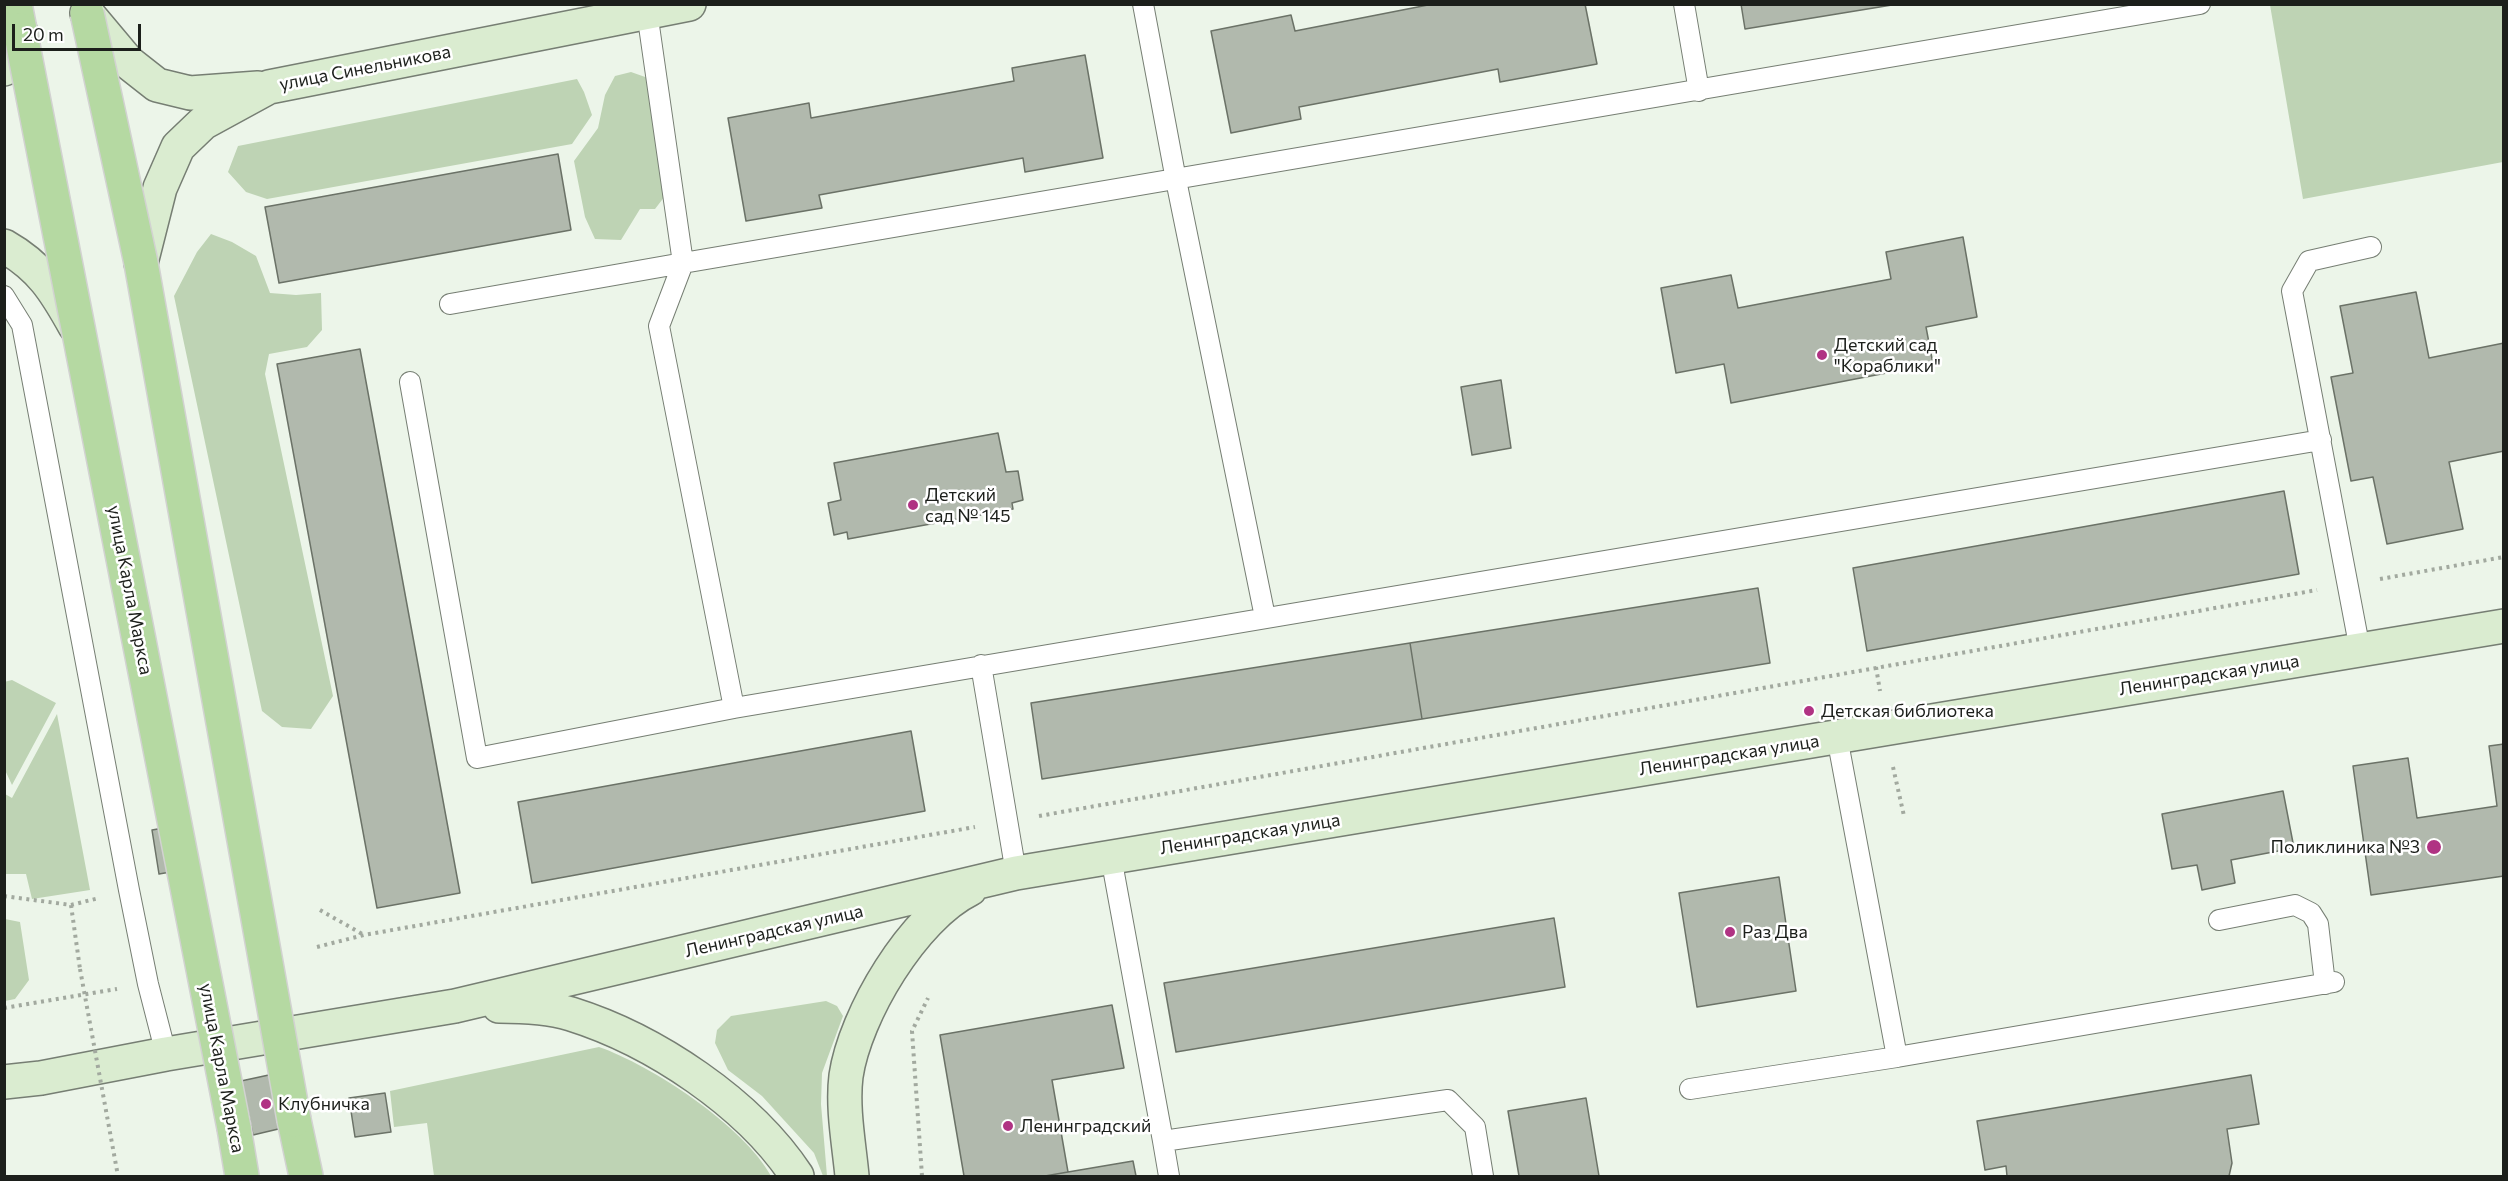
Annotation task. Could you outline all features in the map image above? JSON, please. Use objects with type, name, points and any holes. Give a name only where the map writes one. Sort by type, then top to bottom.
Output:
[{"type":"main road","name":"улица Синельникова","points":[[141,263],[160,188],[178,147],[203,123],[269,87],[689,4]]},
{"type":"main road","points":[[86,9],[129,63],[157,85],[190,93],[269,87]]},
{"type":"main road","points":[[86,9],[141,263],[294,1120],[306,1176]]},
{"type":"main road","points":[[4,69],[18,17]]},
{"type":"main road","name":"улица Карла Маркса","points":[[18,17],[234,1128],[241,1176]]},
{"type":"main road","points":[[4,246],[26,258],[55,289],[81,335]]},
{"type":"main road","name":"Ленинградская улица","points":[[4,1082],[41,1078],[166,1054],[455,1006],[1006,876],[2504,627]]},
{"type":"main road","points":[[852,1176],[846,1079],[850,1051],[862,1020],[900,955],[918,933],[953,899],[967,890],[1006,876]]},
{"type":"main road","points":[[455,1006],[539,1008],[569,1014],[630,1038],[691,1074],[743,1115],[786,1159],[797,1176]]},
{"type":"main road","points":[[4,1096],[41,1078]]},
{"type":"main road","points":[[294,1120],[322,1176]]},
{"type":"lane","points":[[1143,4],[1176,180],[1265,618]]},
{"type":"lane","points":[[1684,4],[1699,91]]},
{"type":"lane","points":[[450,304],[2200,4]]},
{"type":"lane","points":[[647,12],[683,263],[658,326],[734,708]]},
{"type":"lane","points":[[2360,650],[2292,291],[2309,261],[2371,247]]},
{"type":"lane","points":[[4,296],[22,325],[129,890],[148,984],[166,1054]]},
{"type":"lane","points":[[410,382],[477,758],[734,708],[981,665],[2321,440]]},
{"type":"lane","points":[[981,665],[1008,822],[1006,876]]},
{"type":"lane","points":[[1838,737],[1897,1057]]},
{"type":"lane","points":[[1111,857],[1168,1176]]},
{"type":"lane","points":[[1690,1089],[1897,1057],[2330,983],[2318,924],[2310,913],[2295,904],[2219,920]]},
{"type":"lane","points":[[1163,1141],[1448,1100],[1475,1127],[1483,1176]]},
{"type":"path","points":[[317,947],[364,935],[2504,557]]},
{"type":"path","points":[[4,896],[71,905],[129,890]]},
{"type":"path","points":[[71,905],[80,969],[118,1176]]},
{"type":"path","points":[[320,910],[364,935]]},
{"type":"path","points":[[4,1008],[148,984]]},
{"type":"path","points":[[922,1176],[912,1031],[928,998]]},
{"type":"green space","points":[[2270,5],[2503,5],[2503,162],[2303,199]]},
{"type":"green space","points":[[631,72],[648,78],[665,196],[655,209],[640,209],[621,240],[595,239],[585,217],[574,161],[598,128],[605,95],[615,76]]},
{"type":"green space","points":[[577,79],[592,115],[572,144],[267,199],[246,192],[228,172],[238,146]]},
{"type":"green space","points":[[211,234],[232,242],[256,256],[270,293],[296,295],[321,293],[322,330],[307,347],[269,354],[265,374],[333,696],[311,729],[282,727],[262,711],[174,296],[197,252]]},
{"type":"green space","points":[[12,680],[56,703],[12,785],[5,770],[4,682]]},
{"type":"green space","points":[[57,714],[90,890],[32,899],[26,874],[5,874],[5,794],[12,798]]},
{"type":"green space","points":[[5,919],[20,922],[29,980],[15,999],[5,1001]]},
{"type":"green space","points":[[826,1001],[837,1006],[843,1016],[822,1073],[821,1104],[827,1176],[823,1176],[814,1153],[762,1096],[728,1070],[715,1043],[717,1030],[731,1016]]},
{"type":"green space","points":[[599,1047],[644,1068],[718,1118],[740,1137],[771,1176],[434,1176],[427,1123],[394,1127],[390,1091]]},
{"type":"building","points":[[1433,4],[1585,4],[1597,64],[1500,82],[1498,69],[1299,107],[1301,119],[1231,133],[1211,31],[1291,15],[1295,31]]},
{"type":"building","points":[[1741,4],[1898,4],[1745,29]]},
{"type":"building","points":[[1085,55],[1103,158],[1025,172],[1023,158],[819,195],[822,208],[746,221],[728,118],[809,103],[811,118],[1014,81],[1012,68]]},
{"type":"building","points":[[558,154],[571,230],[279,283],[265,207]]},
{"type":"building","points":[[1963,237],[1977,317],[1926,327],[1933,364],[1731,403],[1724,364],[1676,373],[1661,288],[1731,275],[1738,308],[1891,279],[1886,252]]},
{"type":"building","points":[[2416,292],[2429,358],[2504,343],[2504,451],[2449,462],[2463,529],[2387,544],[2373,477],[2351,481],[2331,377],[2353,373],[2340,306]]},
{"type":"building","points":[[360,349],[460,893],[377,908],[277,364]]},
{"type":"building","points":[[1501,380],[1511,448],[1472,455],[1461,387]]},
{"type":"building","points":[[998,433],[1006,472],[1018,471],[1023,500],[1012,503],[1013,509],[848,539],[847,532],[834,535],[828,503],[841,500],[834,463]]},
{"type":"building","points":[[2284,491],[2299,574],[1867,651],[1853,568]]},
{"type":"building","points":[[1758,588],[1770,663],[1422,719],[1410,643]]},
{"type":"building","points":[[1410,643],[1422,719],[1042,779],[1031,703]]},
{"type":"building","points":[[911,731],[925,811],[532,883],[518,802]]},
{"type":"building","name":"Поликлиника №3","points":[[2504,744],[2504,876],[2371,895],[2353,766],[2408,758],[2417,818],[2497,806],[2489,746]]},
{"type":"building","points":[[2283,791],[2294,848],[2231,860],[2235,883],[2202,890],[2197,865],[2172,869],[2162,814]]},
{"type":"building","points":[[175,826],[182,870],[159,874],[152,830]]},
{"type":"building","points":[[1779,877],[1796,991],[1697,1007],[1679,893]]},
{"type":"building","points":[[1554,918],[1565,987],[1176,1052],[1164,983]]},
{"type":"building","name":"Ленинградский","points":[[1112,1005],[1124,1068],[1052,1080],[1068,1172],[1045,1176],[964,1176],[940,1035]]},
{"type":"building","name":"Клубничка","points":[[278,1073],[291,1126],[253,1135],[241,1081]]},
{"type":"building","points":[[2251,1075],[2259,1124],[2227,1129],[2232,1163],[2229,1176],[2007,1176],[2006,1166],[1985,1170],[1977,1121]]},
{"type":"building","points":[[385,1093],[391,1132],[355,1137],[349,1098]]},
{"type":"building","points":[[1586,1098],[1599,1176],[1519,1176],[1508,1111]]},
{"type":"building","points":[[1133,1161],[1136,1176],[1045,1176],[1068,1172]]},
{"type":"place","name":"Детский сад \"Кораблики\"","points":[[1822,355]]},
{"type":"place","name":"Детский сад № 145","points":[[913,505]]},
{"type":"place","name":"Детская библиотека","points":[[1809,711]]},
{"type":"place","name":"Поликлиника №3","points":[[2434,847]]},
{"type":"place","name":"Раз Два","points":[[1730,932]]},
{"type":"place","name":"Клубничка","points":[[266,1104]]},
{"type":"place","name":"Ленинградский","points":[[1008,1126]]}]
